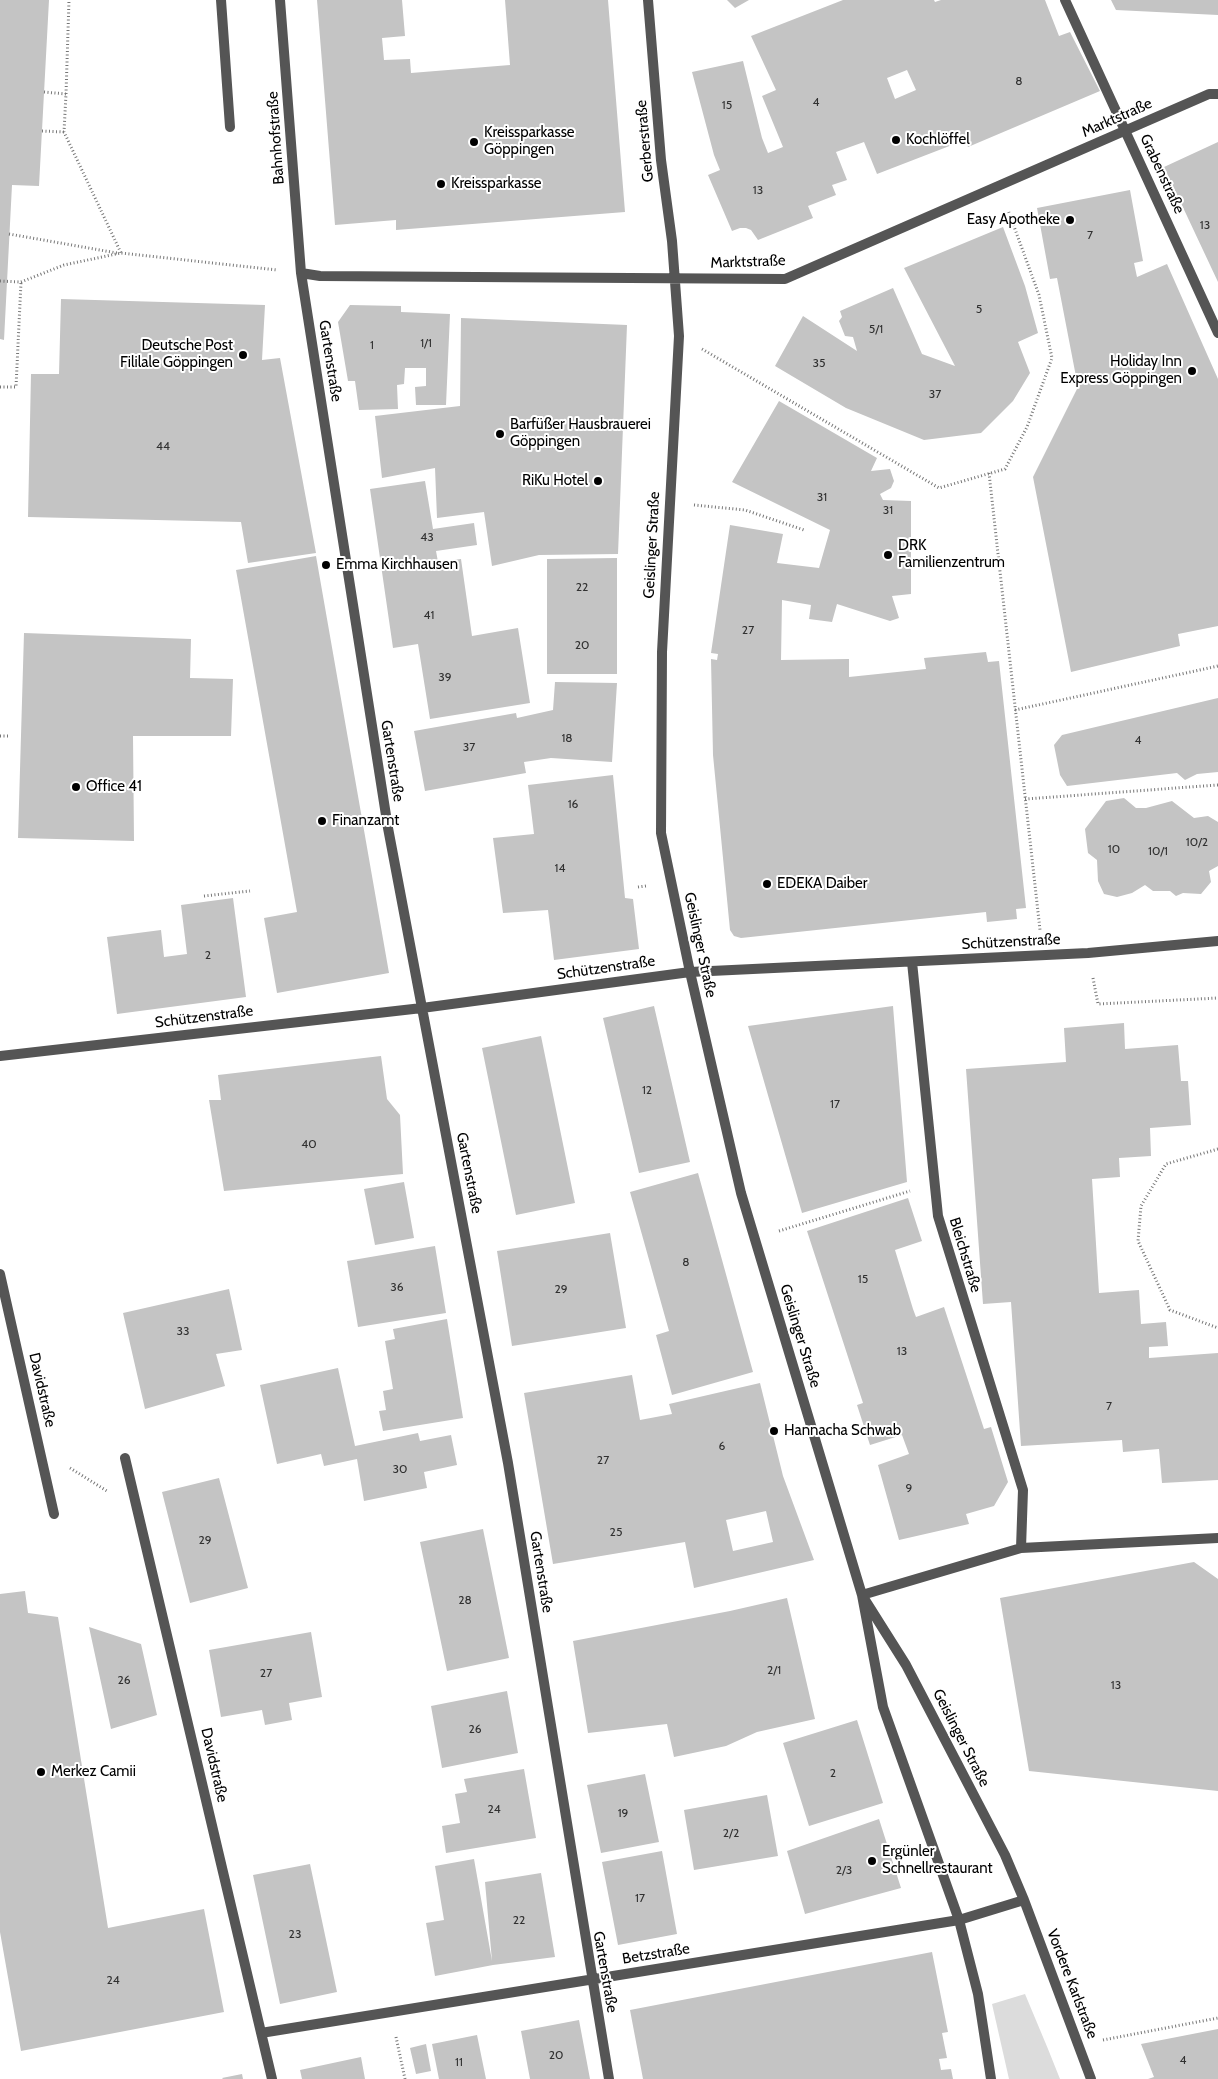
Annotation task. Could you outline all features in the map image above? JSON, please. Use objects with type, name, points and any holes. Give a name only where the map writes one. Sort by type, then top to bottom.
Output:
[{"type":"street","points":[[221,0],[230,127]]},
{"type":"street","name":"Bahnhofstraße","points":[[280,0],[301,273]]},
{"type":"street","name":"Gerberstraße","points":[[648,0],[661,160],[675,279]]},
{"type":"street","name":"Grabenstraße","points":[[1065,0],[1218,333]]},
{"type":"street","name":"Marktstraße","points":[[301,273],[320,276],[785,279],[1209,94],[1218,94]]},
{"type":"street","name":"Gartenstraße","points":[[301,273],[388,828],[508,1463],[591,1980],[609,2079]]},
{"type":"street","name":"Geislinger Straße","points":[[675,279],[679,336],[662,652],[662,833],[690,972],[741,1193],[862,1595],[883,1707],[959,1920]]},
{"type":"street","name":"Schützenstraße","points":[[0,1056],[422,1008],[690,972],[1088,953],[1218,942]]},
{"type":"street","name":"Bleichstraße","points":[[912,962],[938,1216],[1023,1490],[1020,1548]]},
{"type":"street","name":"Davidstraße","points":[[0,1274],[54,1514]]},
{"type":"street","name":"Davidstraße","points":[[126,1458],[272,2079]]},
{"type":"street","points":[[862,1595],[1020,1548],[1218,1538]]},
{"type":"street","name":"Geislinger Straße","points":[[862,1595],[906,1665],[1005,1856],[1024,1900]]},
{"type":"street","name":"Betzstraße","points":[[261,2033],[959,1920],[1024,1900]]},
{"type":"street","name":"Vordere Karlstraße","points":[[1024,1900],[1080,2045],[1091,2079]]},
{"type":"street","points":[[959,1920],[978,1994],[991,2079]]},
{"type":"path","points":[[69,0],[64,132],[121,253]]},
{"type":"path","points":[[44,92],[66,94]]},
{"type":"path","points":[[42,132],[64,132]]},
{"type":"path","points":[[679,336],[939,488],[1005,469],[1027,427],[1052,358],[1039,295],[999,186]]},
{"type":"path","points":[[10,234],[121,253],[301,273]]},
{"type":"path","points":[[0,280],[22,282],[64,266],[121,253]]},
{"type":"path","points":[[0,387],[16,387],[22,282]]},
{"type":"path","points":[[989,474],[1042,955]]},
{"type":"path","points":[[669,503],[745,510],[804,530]]},
{"type":"path","points":[[1015,710],[1218,666]]},
{"type":"path","points":[[0,736],[8,736]]},
{"type":"path","points":[[1025,799],[1218,785]]},
{"type":"path","points":[[204,896],[250,890]]},
{"type":"path","points":[[1088,953],[1098,1004],[1218,998]]},
{"type":"path","points":[[1218,1149],[1166,1164],[1141,1206],[1138,1241],[1170,1310],[1218,1328]]},
{"type":"path","points":[[755,1239],[935,1184]]},
{"type":"path","points":[[40,1449],[139,1512]]},
{"type":"path","points":[[391,2012],[405,2079]]},
{"type":"path","points":[[1080,2045],[1218,2018]]},
{"type":"shaded area","points":[[1025,1994],[1060,2079],[1009,2079],[992,2004]]},
{"type":"building","points":[[0,0],[49,0],[39,186],[12,185],[4,340],[0,339]]},
{"type":"building","name":"Kreissparkasse Göppingen","points":[[317,0],[402,0],[405,36],[382,38],[384,60],[410,59],[411,73],[510,65],[505,0],[608,0],[625,212],[396,230],[396,220],[335,225]]},
{"type":"building","points":[[727,0],[749,0],[735,8]]},
{"type":"building","points":[[843,0],[934,0],[935,2],[941,0],[1045,0],[1059,36],[1070,32],[1100,91],[968,147],[965,140],[877,174],[864,142],[836,152],[847,180],[832,185],[836,195],[808,206],[813,218],[758,240],[751,230],[746,228],[732,231],[708,175],[720,170],[714,155],[692,72],[743,61],[762,138],[768,153],[783,147],[762,96],[776,90],[751,36]],"holes":[[[907,70],[916,90],[895,99],[887,78]]]},
{"type":"building","points":[[1111,0],[1218,0],[1218,15],[1116,10]]},
{"type":"building","points":[[1218,142],[1218,282],[1164,167]]},
{"type":"building","points":[[1130,190],[1143,261],[1134,263],[1137,277],[1167,264],[1218,379],[1218,626],[1178,634],[1180,646],[1071,672],[1033,477],[1078,387],[1057,278],[1050,279],[1037,208]]},
{"type":"building","points":[[1003,227],[1025,286],[1038,333],[1018,342],[1030,373],[1013,401],[981,433],[924,440],[846,408],[775,366],[803,316],[857,351],[853,337],[845,336],[839,321],[842,317],[840,311],[893,288],[922,354],[955,366],[904,268]]},
{"type":"building","points":[[61,299],[265,305],[262,360],[280,358],[316,553],[248,563],[241,522],[28,517],[31,374],[59,374]]},
{"type":"building","points":[[350,305],[401,306],[401,312],[450,314],[446,405],[416,405],[415,387],[426,386],[426,368],[405,368],[404,384],[397,385],[398,409],[359,410],[355,381],[348,381],[338,322]]},
{"type":"building","name":"Barfüßer Hausbrauerei Göppingen","points":[[461,318],[627,325],[618,554],[539,555],[492,566],[484,512],[437,518],[435,468],[382,478],[375,416],[460,406]]},
{"type":"building","points":[[779,401],[877,458],[871,471],[890,469],[894,481],[891,488],[880,494],[883,500],[911,501],[911,594],[892,596],[899,618],[890,621],[837,604],[832,622],[809,619],[811,605],[782,600],[781,660],[849,659],[849,677],[926,669],[924,658],[986,652],[988,662],[999,661],[1026,908],[1016,909],[1017,919],[987,922],[986,912],[741,938],[734,936],[730,930],[713,755],[711,659],[717,660],[718,654],[711,653],[730,525],[783,534],[777,563],[819,568],[830,530],[732,482]]},
{"type":"building","points":[[425,481],[433,529],[474,523],[477,545],[436,551],[438,562],[461,559],[472,636],[518,628],[530,703],[430,719],[418,644],[393,648],[370,489]]},
{"type":"building","name":"Finanzamt","points":[[316,556],[389,973],[277,993],[264,918],[297,912],[236,570]]},
{"type":"building","points":[[617,558],[617,674],[547,674],[547,559]]},
{"type":"building","name":"Office 41","points":[[24,633],[191,639],[190,678],[233,679],[231,736],[133,736],[134,841],[18,838]]},
{"type":"building","points":[[555,682],[617,683],[612,762],[551,758],[524,762],[526,773],[425,791],[414,731],[516,713],[517,718],[553,710]]},
{"type":"building","points":[[1218,698],[1218,772],[1197,774],[1185,780],[1177,773],[1067,786],[1060,775],[1054,745],[1062,735]]},
{"type":"building","points":[[613,775],[625,898],[633,899],[639,949],[554,960],[548,910],[503,913],[493,838],[534,834],[528,785]]},
{"type":"building","points":[[1124,798],[1136,808],[1146,808],[1172,801],[1194,818],[1208,816],[1218,822],[1218,866],[1209,871],[1211,882],[1201,894],[1183,893],[1176,896],[1170,891],[1153,891],[1145,885],[1132,893],[1117,897],[1104,894],[1098,881],[1097,860],[1088,853],[1085,829],[1106,801]]},
{"type":"building","points":[[233,898],[246,997],[117,1014],[107,937],[161,930],[164,957],[187,954],[181,905]]},
{"type":"building","points":[[654,1006],[690,1162],[639,1173],[603,1018]]},
{"type":"building","points":[[893,1006],[907,1182],[802,1213],[748,1026]]},
{"type":"building","points":[[1124,1023],[1125,1049],[1178,1045],[1181,1081],[1188,1081],[1191,1125],[1150,1128],[1151,1156],[1119,1158],[1120,1177],[1092,1179],[1099,1293],[1139,1290],[1141,1324],[1166,1322],[1168,1346],[1149,1347],[1149,1358],[1218,1353],[1218,1480],[1162,1483],[1159,1449],[1123,1452],[1122,1440],[1021,1446],[1011,1302],[983,1304],[966,1069],[1066,1062],[1064,1028]]},
{"type":"building","points":[[541,1036],[575,1203],[516,1215],[482,1048]]},
{"type":"building","points":[[381,1056],[387,1099],[400,1115],[403,1174],[224,1191],[209,1100],[221,1100],[218,1075]]},
{"type":"building","points":[[698,1173],[753,1372],[672,1395],[656,1335],[669,1331],[630,1192]]},
{"type":"building","points":[[404,1182],[414,1238],[375,1245],[364,1189]]},
{"type":"building","points":[[908,1198],[922,1241],[895,1250],[913,1309],[916,1317],[944,1307],[984,1429],[991,1427],[1008,1482],[994,1506],[966,1514],[969,1524],[899,1540],[878,1465],[909,1454],[902,1435],[870,1445],[857,1405],[863,1403],[807,1231]]},
{"type":"building","points":[[610,1233],[626,1328],[512,1346],[497,1251]]},
{"type":"building","points":[[435,1246],[446,1313],[358,1327],[347,1261]]},
{"type":"building","points":[[229,1289],[242,1350],[216,1354],[225,1386],[145,1409],[123,1313]]},
{"type":"building","points":[[447,1319],[463,1418],[383,1431],[379,1411],[386,1410],[383,1391],[393,1389],[385,1341],[395,1339],[393,1329]]},
{"type":"building","points":[[338,1368],[355,1446],[418,1433],[420,1441],[451,1435],[457,1465],[424,1472],[427,1488],[364,1501],[357,1459],[324,1466],[321,1454],[277,1464],[260,1385]]},
{"type":"building","points":[[632,1375],[640,1420],[672,1414],[669,1404],[760,1383],[783,1476],[814,1560],[694,1588],[685,1542],[553,1564],[524,1393]],"holes":[[[766,1511],[773,1542],[733,1551],[726,1520]]]},
{"type":"building","points":[[219,1478],[248,1588],[190,1603],[162,1492]]},
{"type":"building","points":[[483,1529],[509,1658],[447,1671],[420,1542]]},
{"type":"building","points":[[1194,1562],[1218,1579],[1218,1791],[1029,1771],[1000,1598]]},
{"type":"building","points":[[25,1591],[28,1613],[58,1617],[108,1928],[204,1909],[224,2012],[21,2051],[0,1932],[0,1594]]},
{"type":"building","points":[[787,1598],[815,1719],[757,1732],[726,1746],[674,1757],[667,1724],[588,1733],[573,1641],[730,1611]]},
{"type":"building","points":[[89,1627],[141,1644],[157,1715],[111,1729]]},
{"type":"building","points":[[311,1632],[322,1697],[289,1703],[292,1720],[265,1725],[262,1710],[221,1717],[209,1650]]},
{"type":"building","points":[[507,1691],[518,1753],[442,1768],[431,1706]]},
{"type":"building","points":[[857,1720],[883,1803],[809,1826],[783,1743]]},
{"type":"building","points":[[524,1769],[536,1838],[446,1853],[442,1826],[460,1823],[455,1794],[467,1792],[464,1779]]},
{"type":"building","points":[[645,1774],[659,1842],[601,1853],[587,1785]]},
{"type":"building","points":[[767,1795],[778,1856],[694,1870],[684,1810]]},
{"type":"building","points":[[879,1819],[901,1888],[805,1914],[787,1851]]},
{"type":"building","points":[[662,1851],[677,1934],[618,1945],[602,1862]]},
{"type":"building","points":[[474,1859],[492,1961],[485,1882],[541,1873],[555,1957],[493,1965],[435,1976],[426,1923],[444,1920],[435,1866]]},
{"type":"building","points":[[310,1864],[337,1992],[280,2004],[253,1875]]},
{"type":"building","points":[[932,1952],[948,2032],[942,2033],[947,2058],[939,2059],[941,2070],[951,2069],[953,2079],[643,2079],[630,2010]]},
{"type":"building","points":[[579,2020],[590,2079],[530,2079],[521,2031]]},
{"type":"building","points":[[1218,2029],[1218,2079],[1148,2079],[1154,2077],[1141,2044]]},
{"type":"building","points":[[477,2035],[486,2079],[439,2079],[432,2044]]},
{"type":"building","points":[[426,2044],[431,2071],[416,2074],[410,2048]]},
{"type":"building","points":[[361,2057],[365,2079],[302,2079],[300,2070]]},
{"type":"building","points":[[242,2074],[243,2079],[222,2078]]},
{"type":"place","name":"Kochlöffel","points":[[896,140]]},
{"type":"place","name":"Kreissparkasse Göppingen","points":[[474,142]]},
{"type":"place","name":"Kreissparkasse","points":[[441,184]]},
{"type":"place","name":"Easy Apotheke","points":[[1070,220]]},
{"type":"place","name":"Deutsche Post Fililale Göppingen","points":[[243,355]]},
{"type":"place","name":"Holiday Inn Express Göppingen","points":[[1192,371]]},
{"type":"place","name":"Barfüßer Hausbrauerei Göppingen","points":[[500,434]]},
{"type":"place","name":"RiKu Hotel","points":[[598,481]]},
{"type":"place","name":"DRK Familienzentrum","points":[[888,555]]},
{"type":"place","name":"Emma Kirchhausen","points":[[326,565]]},
{"type":"place","name":"Office 41","points":[[76,787]]},
{"type":"place","name":"Finanzamt","points":[[322,821]]},
{"type":"place","name":"EDEKA Daiber","points":[[767,884]]},
{"type":"place","name":"Hannacha Schwab","points":[[774,1431]]},
{"type":"place","name":"Merkez Camii","points":[[41,1772]]},
{"type":"place","name":"Ergünler Schnellrestaurant","points":[[872,1861]]}]
